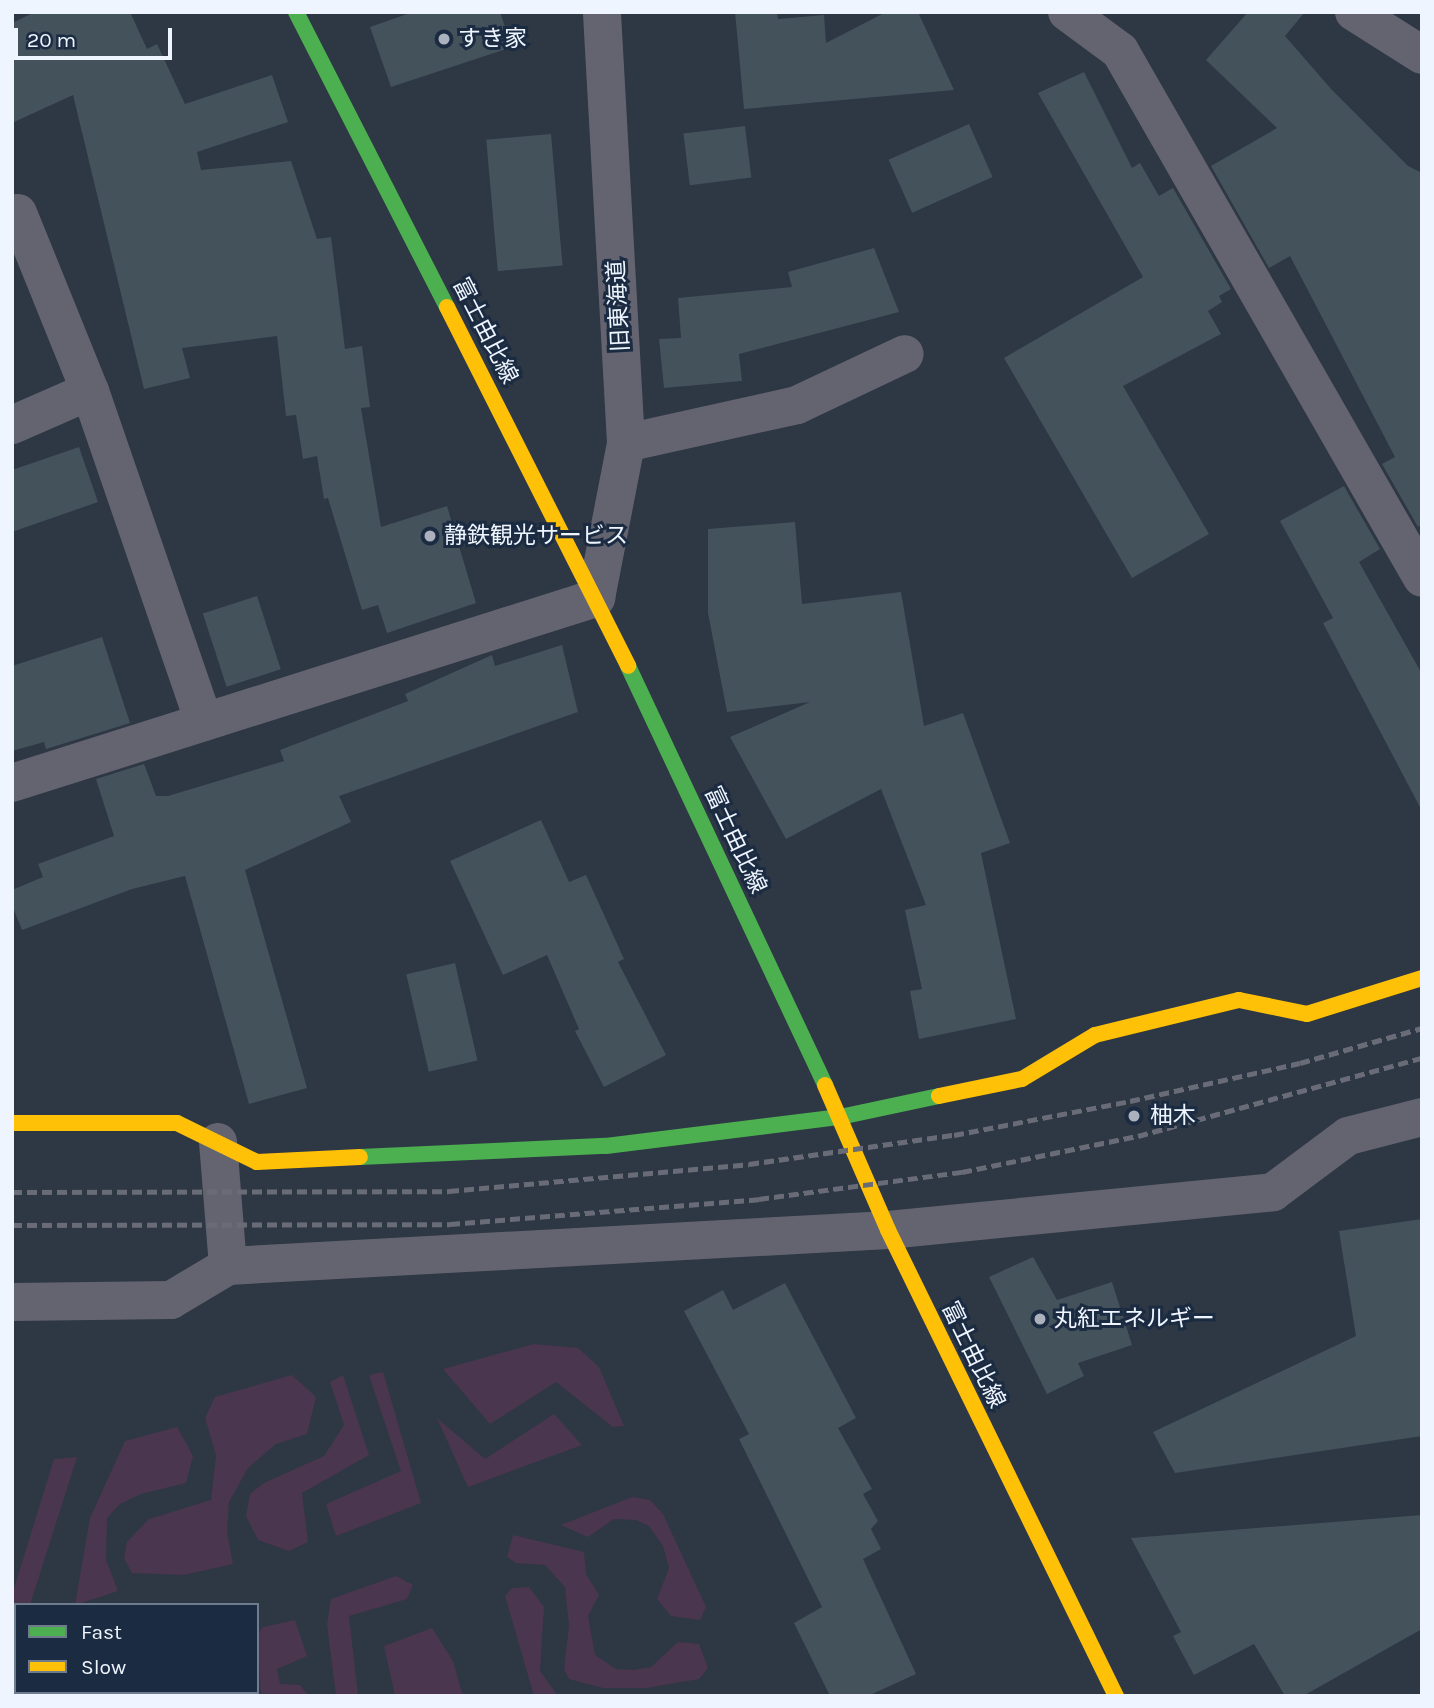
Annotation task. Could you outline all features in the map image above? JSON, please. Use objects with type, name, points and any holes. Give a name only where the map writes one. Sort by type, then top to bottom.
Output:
[{"type":"main road","name":"富士由比線","points":[[296,12],[596,598],[840,1117],[888,1230],[1085,1640],[1116,1696]]},
{"type":"main road","points":[[12,1123],[177,1123],[257,1161],[606,1146],[840,1117],[1022,1079],[1095,1035],[1239,1000],[1307,1014],[1422,978]]},
{"type":"street","name":"旧東海道","points":[[596,598],[626,443],[602,12]]},
{"type":"street","points":[[1067,12],[1120,51],[1422,578]]},
{"type":"street","points":[[1354,12],[1422,55]]},
{"type":"street","points":[[18,213],[90,391],[204,722]]},
{"type":"street","points":[[626,443],[797,405],[905,354]]},
{"type":"street","points":[[12,425],[90,391]]},
{"type":"street","points":[[12,783],[596,598]]},
{"type":"street","points":[[12,1302],[171,1300],[228,1266],[888,1230],[1273,1192],[1348,1136],[1422,1117]]},
{"type":"street","points":[[218,1142],[228,1266]]},
{"type":"shaded area","points":[[534,1344],[578,1348],[599,1367],[624,1426],[613,1427],[556,1382],[490,1424],[443,1369]]},
{"type":"shaded area","points":[[383,1372],[421,1503],[336,1536],[326,1504],[401,1471],[369,1375]]},
{"type":"shaded area","points":[[292,1375],[316,1397],[307,1434],[276,1444],[248,1468],[229,1502],[227,1532],[233,1564],[184,1575],[132,1573],[124,1558],[127,1542],[149,1519],[211,1500],[216,1455],[205,1418],[215,1397]]},
{"type":"shaded area","points":[[343,1375],[369,1455],[302,1493],[308,1542],[289,1551],[258,1540],[246,1516],[250,1494],[264,1483],[324,1456],[344,1425],[330,1382]]},
{"type":"shaded area","points":[[554,1414],[582,1445],[468,1487],[437,1418],[485,1459]]},
{"type":"shaded area","points":[[177,1427],[193,1456],[186,1483],[141,1494],[120,1504],[107,1518],[106,1560],[118,1591],[75,1603],[90,1518],[125,1441]]},
{"type":"shaded area","points":[[77,1457],[31,1603],[14,1603],[12,1620],[12,1595],[54,1459]]},
{"type":"shaded area","points":[[632,1497],[650,1500],[663,1514],[706,1607],[700,1620],[671,1616],[657,1599],[669,1568],[663,1546],[649,1526],[636,1520],[614,1519],[588,1537],[561,1525]]},
{"type":"shaded area","points":[[513,1535],[584,1552],[586,1574],[599,1595],[588,1616],[595,1655],[616,1669],[633,1670],[651,1667],[678,1642],[699,1644],[708,1668],[699,1679],[646,1688],[603,1688],[569,1679],[564,1669],[569,1626],[565,1587],[545,1565],[516,1563],[507,1557]]},
{"type":"shaded area","points":[[396,1576],[413,1585],[407,1599],[349,1616],[358,1696],[336,1696],[327,1625],[331,1599]]},
{"type":"shaded area","points":[[529,1587],[544,1607],[540,1671],[558,1696],[534,1696],[505,1596],[512,1588]]},
{"type":"shaded area","points":[[295,1620],[307,1656],[277,1669],[280,1684],[300,1685],[309,1696],[261,1696],[259,1632],[263,1627]]},
{"type":"shaded area","points":[[432,1628],[453,1661],[463,1696],[395,1696],[384,1646]]},
{"type":"building","points":[[35,12],[130,12],[147,49],[157,44],[185,104],[272,75],[288,122],[197,152],[201,170],[291,161],[317,239],[331,237],[345,349],[362,346],[370,407],[361,408],[381,527],[447,506],[476,603],[387,633],[378,605],[362,610],[328,498],[324,499],[317,456],[303,459],[296,415],[286,416],[277,336],[182,348],[190,378],[144,389],[73,95],[12,123],[12,23]]},
{"type":"building","points":[[413,12],[500,12],[512,47],[391,87],[370,27]]},
{"type":"building","points":[[735,12],[777,12],[778,19],[824,15],[826,43],[886,12],[918,12],[954,90],[744,109]]},
{"type":"building","points":[[1248,12],[1305,12],[1285,36],[1332,90],[1408,166],[1422,173],[1422,524],[1418,527],[1382,464],[1395,457],[1290,256],[1269,268],[1211,166],[1277,128],[1206,60]]},
{"type":"building","points":[[1084,72],[1132,168],[1140,163],[1159,196],[1173,188],[1231,289],[1219,296],[1222,302],[1208,311],[1221,334],[1123,386],[1209,534],[1132,578],[1004,358],[1143,277],[1038,93]]},
{"type":"building","points":[[969,124],[993,177],[912,213],[889,160]]},
{"type":"building","points":[[745,126],[751,178],[690,185],[683,134]]},
{"type":"building","points":[[551,134],[563,265],[498,271],[486,140]]},
{"type":"building","points":[[874,248],[899,312],[739,354],[742,381],[664,388],[659,339],[681,338],[678,298],[792,287],[788,272]]},
{"type":"building","points":[[79,447],[98,502],[12,532],[12,470]]},
{"type":"building","points":[[1344,486],[1380,549],[1359,562],[1422,674],[1422,811],[1323,623],[1333,618],[1280,521]]},
{"type":"building","points":[[795,522],[802,604],[901,592],[924,726],[963,713],[1010,843],[981,853],[1016,1019],[919,1039],[910,991],[922,989],[905,910],[926,905],[881,789],[786,839],[730,737],[810,702],[727,712],[708,613],[708,529]]},
{"type":"building","points":[[257,596],[281,669],[227,687],[203,614]]},
{"type":"building","points":[[102,637],[130,723],[46,749],[44,742],[12,751],[12,666]]},
{"type":"building","points":[[562,645],[578,712],[339,796],[351,822],[245,870],[307,1088],[249,1104],[185,876],[132,889],[22,930],[12,905],[12,890],[43,877],[38,864],[114,836],[96,779],[144,764],[156,796],[168,796],[284,761],[280,750],[408,701],[405,694],[492,655],[495,666]]},
{"type":"building","points":[[541,820],[569,882],[586,875],[624,959],[618,962],[666,1055],[604,1087],[575,1031],[579,1029],[547,955],[503,975],[450,861]]},
{"type":"building","points":[[455,963],[477,1060],[429,1072],[406,974]]},
{"type":"building","points":[[1422,1219],[1422,1436],[1175,1473],[1153,1432],[1356,1336],[1339,1231]]},
{"type":"building","points":[[1033,1257],[1057,1300],[1112,1282],[1132,1345],[1078,1363],[1084,1376],[1047,1394],[989,1277]]},
{"type":"building","points":[[785,1283],[856,1418],[838,1428],[872,1489],[863,1494],[878,1521],[871,1529],[881,1549],[863,1559],[916,1674],[868,1696],[830,1696],[794,1623],[822,1607],[739,1439],[749,1434],[684,1311],[723,1290],[733,1310]]},
{"type":"building","points":[[1422,1515],[1422,1629],[1303,1696],[1285,1696],[1254,1644],[1194,1675],[1173,1636],[1181,1632],[1131,1538]]},
{"type":"railway","points":[[12,1192],[449,1191],[749,1164],[954,1135],[1130,1101],[1300,1063],[1422,1028]]},
{"type":"railway","points":[[12,1225],[450,1224],[759,1199],[962,1172],[1138,1136],[1422,1058]]},
{"type":"traffic: fast","points":[[296,12],[447,307]]},
{"type":"traffic: fast","points":[[628,666],[825,1085]]},
{"type":"traffic: fast","points":[[360,1157],[606,1146],[840,1117],[939,1096]]},
{"type":"traffic: slow","points":[[447,307],[628,666]]},
{"type":"traffic: slow","points":[[939,1096],[1022,1079],[1095,1035],[1239,1000],[1307,1014],[1422,978]]},
{"type":"traffic: slow","points":[[825,1085],[888,1230],[1116,1696]]},
{"type":"traffic: slow","points":[[12,1123],[177,1123],[257,1162],[360,1157]]},
{"type":"place","name":"すき家","points":[[444,39]]},
{"type":"place","name":"静鉄観光サービス","points":[[430,536]]},
{"type":"place","name":"柚木","points":[[1134,1116]]},
{"type":"place","name":"丸紅エネルギー","points":[[1040,1319]]}]
